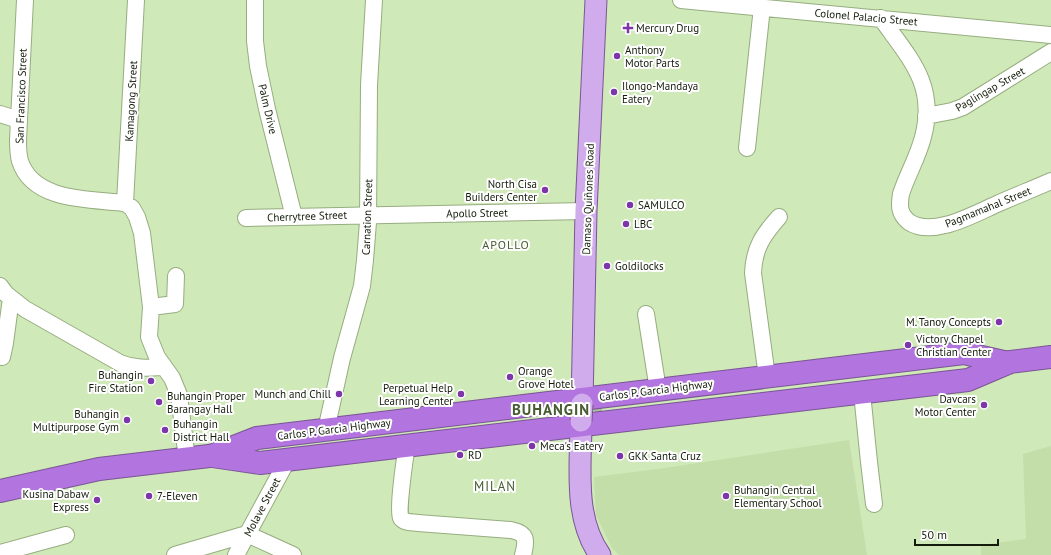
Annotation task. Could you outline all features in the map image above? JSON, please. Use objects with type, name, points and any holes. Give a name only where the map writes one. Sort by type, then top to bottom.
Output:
[{"type":"highway","name":"Carlos P. Garcia Highway","points":[[211,456],[260,463],[407,446],[582,412],[658,390],[964,353],[1008,363]]},
{"type":"highway","name":"Carlos P. Garcia Highway","points":[[602,410],[1051,357]]},
{"type":"highway","name":"Carlos P. Garcia Highway","points":[[211,456],[257,438],[326,430],[862,393],[968,380],[1008,363]]},
{"type":"highway","name":"Carlos P. Garcia Highway","points":[[0,491],[99,469],[561,415]]},
{"type":"main road","name":"Damaso Quiñones Road","points":[[596,0],[586,212],[580,480],[583,509],[591,540],[600,555]]},
{"type":"street","name":"San Francisco Street","points":[[25,0],[18,152],[21,162],[26,172],[36,184],[46,191],[59,195],[125,203]]},
{"type":"street","name":"Kamagong Street","points":[[125,203],[136,0]]},
{"type":"street","name":"Palm Drive","points":[[255,0],[255,41],[259,73],[294,217]]},
{"type":"street","name":"Carnation Street","points":[[326,430],[343,352],[363,279],[368,215],[368,124],[374,0]]},
{"type":"street","name":"Colonel Palacio Street","points":[[681,0],[1051,35]]},
{"type":"street","points":[[747,148],[762,7]]},
{"type":"street","name":"Pagmamahal Street","points":[[881,18],[916,68],[923,82],[926,96],[926,116],[923,137],[904,184],[900,203],[901,212],[905,218],[920,226],[932,227],[951,223],[1051,181]]},
{"type":"street","name":"Paglingap Street","points":[[926,116],[952,111],[963,107],[1051,52]]},
{"type":"street","points":[[0,114],[19,120]]},
{"type":"street","points":[[125,203],[132,208],[137,217],[142,233],[151,308],[149,338],[156,357],[162,367],[172,378],[179,396],[187,459]]},
{"type":"street","name":"Apollo Street","points":[[368,215],[586,212]]},
{"type":"street","name":"Cherrytree Street","points":[[246,218],[368,215]]},
{"type":"street","points":[[767,377],[754,280],[753,261],[755,252],[760,243],[768,230],[779,218]]},
{"type":"street","points":[[151,308],[175,304],[176,276]]},
{"type":"street","points":[[0,286],[1,290],[25,309],[120,363],[130,367],[162,367]]},
{"type":"street","points":[[2,357],[11,298]]},
{"type":"street","points":[[646,314],[658,390]]},
{"type":"street","points":[[862,393],[874,504]]},
{"type":"street","points":[[407,446],[400,516],[402,519],[408,522],[515,531],[524,536],[525,547],[523,555]]},
{"type":"street","name":"Molave Street","points":[[236,555],[288,460]]},
{"type":"street","points":[[0,553],[66,534]]},
{"type":"street","points":[[175,555],[247,534],[293,555]]},
{"type":"shaded area","name":"Buhangin Central Elementary School","points":[[849,440],[867,555],[619,555],[612,548],[596,515],[594,477],[665,468]]},
{"type":"shaded area","points":[[1051,446],[1051,555],[981,555],[981,545],[1026,539],[1023,454]]},
{"type":"tunnel","points":[[561,415],[602,410]]},
{"type":"place","name":"Mercury Drug","points":[[628,28]]},
{"type":"place","name":"Anthony Motor Parts","points":[[617,56]]},
{"type":"place","name":"Ilongo-Mandaya Eatery","points":[[614,92]]},
{"type":"place","name":"North Cisa Builders Center","points":[[545,190]]},
{"type":"place","name":"SAMULCO","points":[[630,205]]},
{"type":"place","name":"LBC","points":[[626,224]]},
{"type":"place","name":"Goldilocks","points":[[607,266]]},
{"type":"place","name":"M. Tanoy Concepts","points":[[999,322]]},
{"type":"place","name":"Victory Chapel Christian Center","points":[[908,345]]},
{"type":"place","name":"Orange Grove Hotel","points":[[510,377]]},
{"type":"place","name":"Buhangin Fire Station","points":[[151,381]]},
{"type":"place","name":"Munch and Chill","points":[[339,394]]},
{"type":"place","name":"Perpetual Help Learning Center","points":[[461,394]]},
{"type":"place","name":"Buhangin Proper Barangay Hall","points":[[159,402]]},
{"type":"place","name":"Davcars Motor Center","points":[[984,405]]},
{"type":"place","name":"Buhangin Multipurpose Gym","points":[[127,420]]},
{"type":"place","name":"Buhangin District Hall","points":[[165,430]]},
{"type":"place","name":"Meca's Eatery","points":[[532,446]]},
{"type":"place","name":"RD","points":[[460,455]]},
{"type":"place","name":"GKK Santa Cruz","points":[[620,456]]},
{"type":"place","name":"7-Eleven","points":[[149,496]]},
{"type":"place","name":"Buhangin Central Elementary School","points":[[726,496]]},
{"type":"place","name":"Kusina Dabaw Express","points":[[97,500]]},
{"type":"district","name":"APOLLO","points":[[506,244]]},
{"type":"district","name":"BUHANGIN","points":[[551,409]]},
{"type":"district","name":"MILAN","points":[[495,486]]}]
